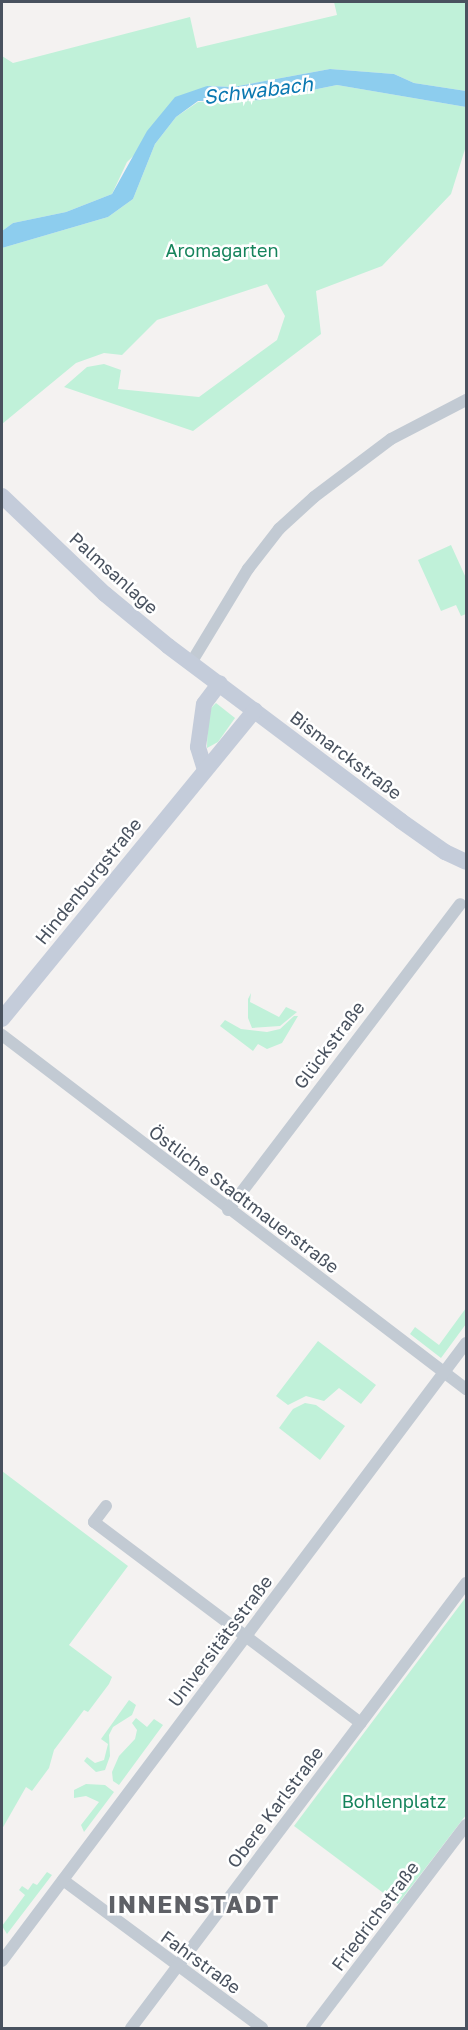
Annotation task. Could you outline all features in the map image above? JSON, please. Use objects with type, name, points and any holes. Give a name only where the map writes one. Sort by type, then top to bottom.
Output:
[{"type":"street","points":[[191,663],[248,569],[279,529],[314,497],[391,439],[466,400]]},
{"type":"street","name":"Palmsanlage","points":[[2,496],[105,594],[205,673]]},
{"type":"street","name":"Bismarckstraße","points":[[205,673],[401,821],[445,852],[466,862]]},
{"type":"street","points":[[205,770],[198,747],[204,704],[220,684]]},
{"type":"street","name":"Hindenburgstraße","points":[[2,1019],[255,710]]},
{"type":"street","name":"Glückstraße","points":[[228,1210],[459,904]]},
{"type":"street","name":"Östliche Stadtmauerstraße","points":[[2,1035],[228,1210],[466,1389]]},
{"type":"street","name":"Universitätsstraße","points":[[2,1961],[466,1343]]},
{"type":"street","points":[[106,1506],[94,1522],[361,1723],[466,1583]]},
{"type":"street","name":"Obere Karlstraße","points":[[131,2028],[361,1723]]},
{"type":"street","name":"Friedrichstraße","points":[[312,2028],[466,1825]]},
{"type":"street","name":"Fahrstraße","points":[[63,1880],[177,1968],[262,2028]]},
{"type":"green space","points":[[334,2],[466,2],[466,91],[414,83],[394,74],[330,69],[233,87],[207,86],[127,162],[112,194],[66,212],[13,223],[2,231],[2,56],[13,63],[190,17],[197,48],[337,15]]},
{"type":"green space","name":"Aromagarten","points":[[337,85],[466,107],[466,146],[451,194],[382,266],[316,291],[321,334],[193,431],[64,387],[87,367],[104,364],[121,370],[118,389],[199,397],[277,340],[285,316],[267,284],[157,320],[122,355],[104,353],[76,363],[2,424],[2,248],[108,217],[133,199],[155,144],[176,117],[198,102],[263,100]]},
{"type":"green space","points":[[451,545],[466,578],[466,614],[461,616],[456,605],[441,611],[418,560]]},
{"type":"green space","points":[[216,703],[235,718],[218,742],[207,748],[208,711]]},
{"type":"green space","points":[[251,993],[250,1002],[279,1017],[286,1007],[297,1012],[280,1026],[252,1028],[248,1018],[248,999]]},
{"type":"green space","points":[[294,1016],[298,1016],[282,1043],[267,1049],[258,1044],[253,1051],[220,1026],[225,1020],[241,1029],[267,1032],[280,1029]]},
{"type":"green space","points":[[466,1308],[466,1324],[441,1358],[410,1334],[415,1327],[439,1345]]},
{"type":"green space","points":[[318,1341],[376,1385],[361,1404],[339,1388],[324,1401],[306,1396],[288,1405],[276,1396]]},
{"type":"green space","points":[[305,1403],[316,1405],[345,1426],[320,1460],[279,1428],[293,1409]]},
{"type":"green space","points":[[2,1471],[128,1566],[69,1645],[112,1677],[109,1684],[88,1712],[84,1710],[54,1750],[49,1768],[32,1791],[26,1787],[2,1829]]},
{"type":"green space","name":"Bohlenplatz","points":[[466,1597],[466,1815],[398,1904],[294,1826]]},
{"type":"green space","points":[[129,1700],[136,1705],[132,1715],[113,1727],[109,1735],[110,1756],[105,1770],[96,1772],[84,1761],[87,1757],[95,1763],[104,1760],[108,1744],[101,1739]]},
{"type":"green space","points":[[136,1718],[147,1727],[154,1719],[163,1725],[119,1785],[113,1781],[112,1772],[119,1756],[135,1739],[137,1730],[132,1723]]},
{"type":"green space","points":[[86,1784],[105,1785],[114,1792],[84,1832],[81,1825],[99,1802],[86,1796],[74,1798],[74,1790]]},
{"type":"green space","points":[[47,1872],[52,1875],[7,1934],[2,1926],[25,1895],[19,1890],[22,1886],[28,1890],[33,1883],[37,1885]]},
{"type":"water","name":"Schwabach","points":[[330,69],[394,74],[414,83],[466,91],[466,107],[337,85],[263,100],[198,101],[176,117],[155,144],[133,199],[108,217],[2,248],[2,231],[13,223],[66,212],[112,194],[147,131],[175,97],[207,86],[233,87]]},
{"type":"district","name":"INNENSTADT","points":[[194,1904]]}]
